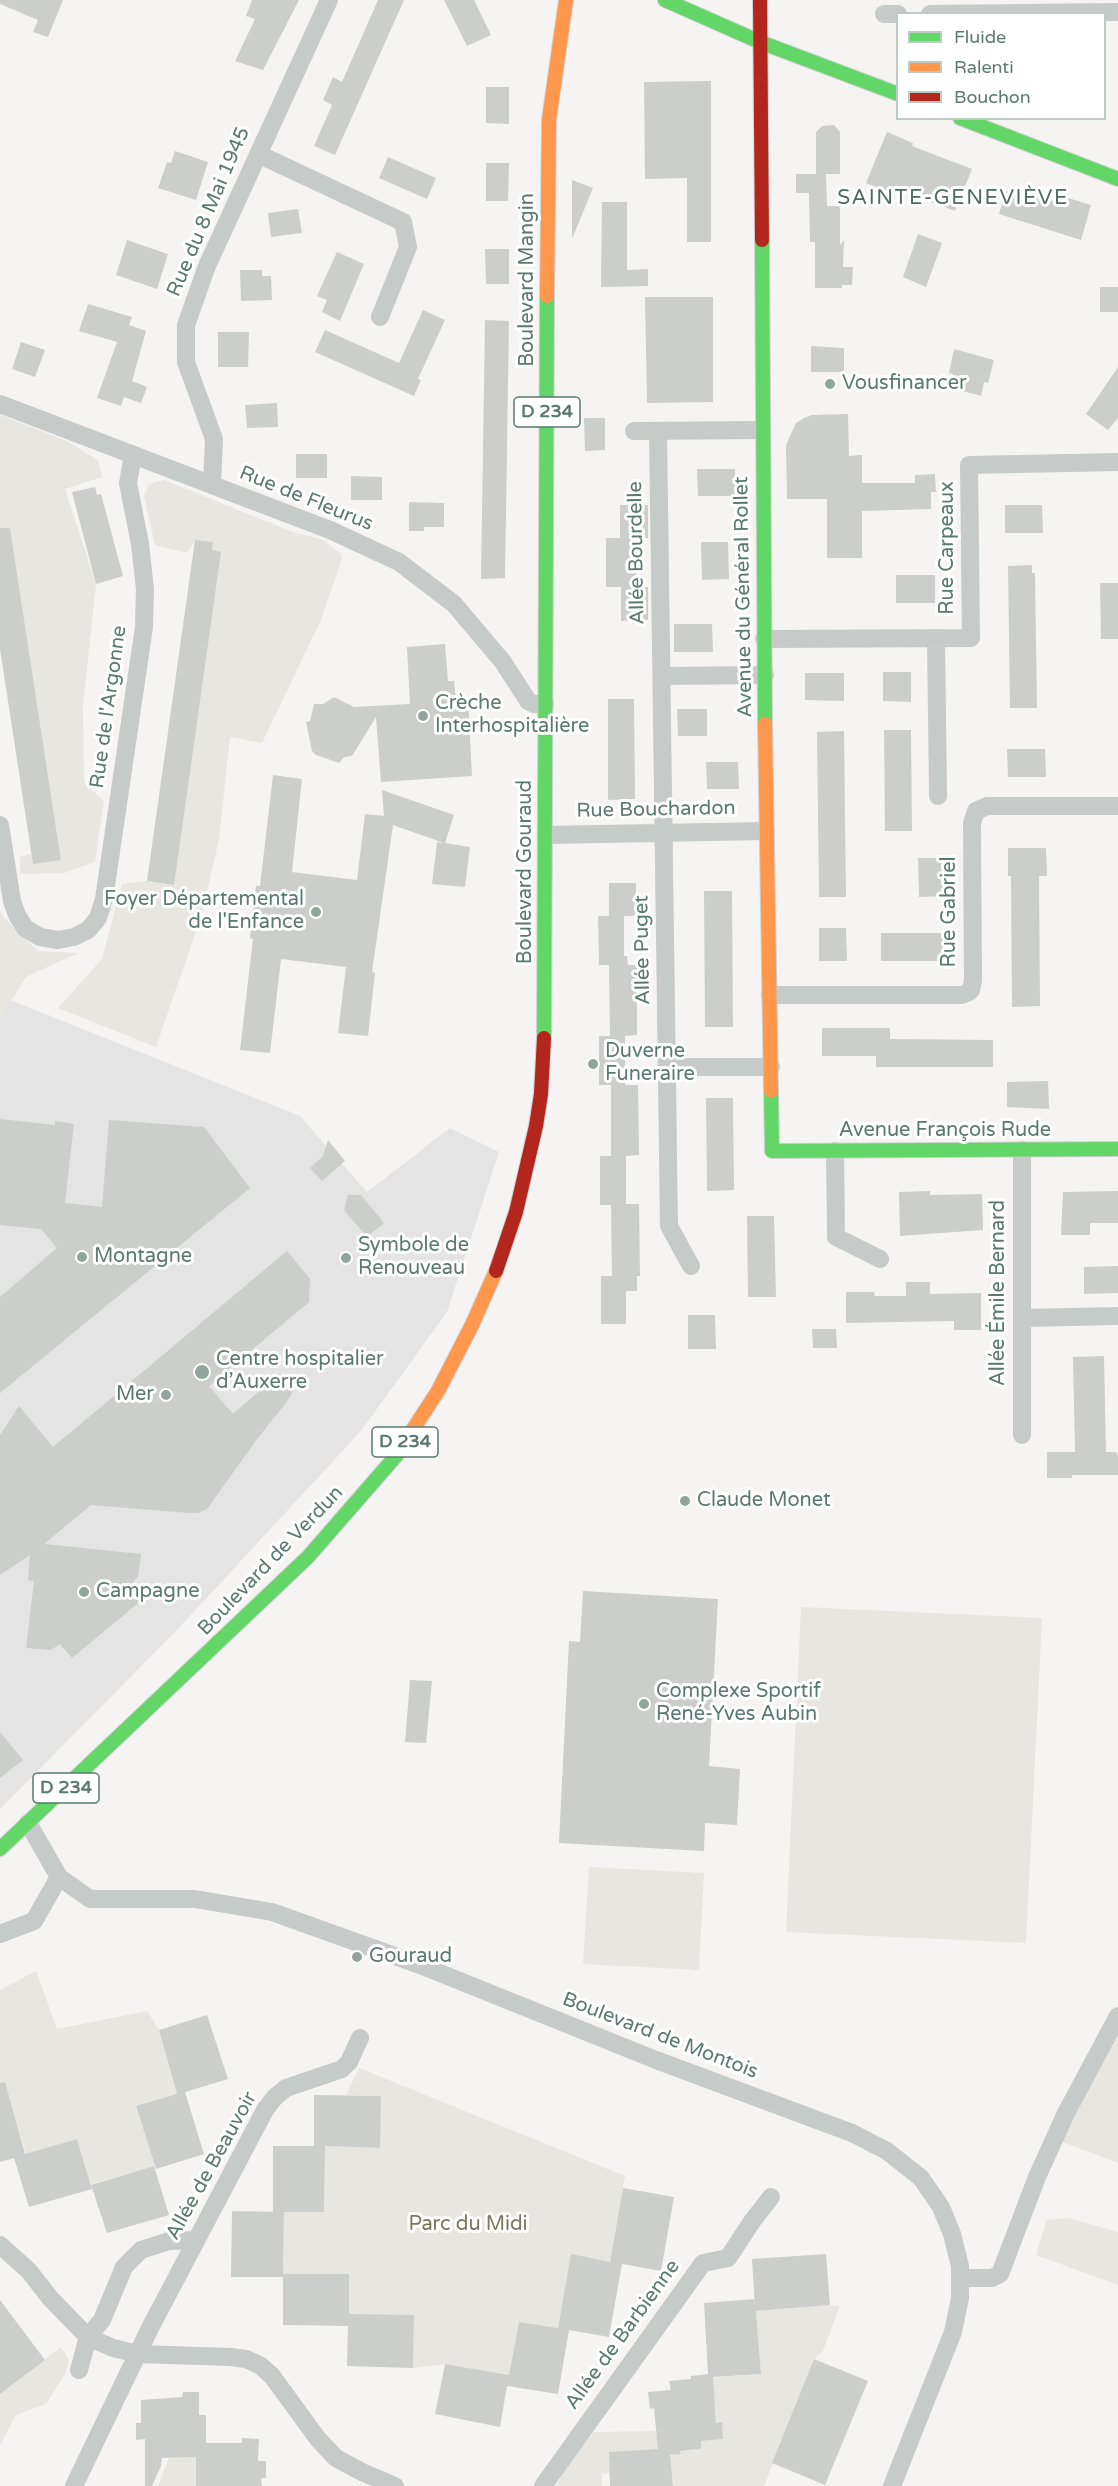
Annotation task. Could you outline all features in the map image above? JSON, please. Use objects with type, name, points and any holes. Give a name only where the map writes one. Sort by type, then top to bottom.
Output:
[{"type":"main road","name":"Boulevard Mangin","points":[[545,704],[547,186],[549,120],[566,0]]},
{"type":"main road","points":[[665,0],[760,42],[896,94]]},
{"type":"main road","name":"Avenue du Général Rollet","points":[[759,0],[766,831],[772,1151]]},
{"type":"main road","points":[[965,120],[1118,179]]},
{"type":"main road","name":"Boulevard Gouraud","points":[[544,1039],[545,704]]},
{"type":"main road","name":"Boulevard de Verdun","points":[[0,1849],[300,1564],[396,1456],[438,1391],[496,1270],[516,1212],[530,1157],[541,1094],[544,1039]]},
{"type":"main road","name":"Avenue François Rude","points":[[772,1151],[1118,1149]]},
{"type":"street","name":"Rue du 8 Mai 1945","points":[[212,485],[214,439],[186,362],[186,326],[207,266],[329,0]]},
{"type":"street","points":[[258,154],[403,222],[408,247],[380,316]]},
{"type":"street","name":"Rue de Fleurus","points":[[0,404],[330,530],[399,562],[454,603],[504,662],[528,701],[534,704],[545,704]]},
{"type":"street","points":[[634,431],[762,430]]},
{"type":"street","name":"Allée Bourdelle","points":[[658,431],[664,832]]},
{"type":"street","name":"Rue de l'Argonne","points":[[0,825],[12,901],[25,928],[40,937],[58,940],[74,938],[88,930],[98,918],[104,899],[144,627],[141,555],[128,483],[133,455]]},
{"type":"street","name":"Rue Carpeaux","points":[[764,639],[971,638],[969,465],[1118,462]]},
{"type":"street","name":"Rue Carpeaux","points":[[936,638],[938,796]]},
{"type":"street","points":[[662,676],[765,675]]},
{"type":"street","name":"Rue Gabriel","points":[[770,996],[967,993],[971,990],[973,980],[972,823],[976,812],[987,806],[1118,806]]},
{"type":"street","name":"Rue Bouchardon","points":[[546,835],[766,831]]},
{"type":"street","name":"Allée Puget","points":[[664,832],[669,1226],[691,1266]]},
{"type":"street","points":[[667,1067],[771,1067]]},
{"type":"street","name":"Allée Émile Bernard","points":[[1022,1150],[1022,1435]]},
{"type":"street","points":[[835,1151],[836,1237],[880,1259]]},
{"type":"street","points":[[1022,1318],[1118,1316]]},
{"type":"street","name":"Boulevard de Montois","points":[[28,1823],[59,1877],[90,1899],[195,1899],[272,1911],[420,1965],[656,2060],[852,2133],[887,2151],[921,2178],[941,2207],[949,2225],[960,2266],[960,2298],[953,2332],[892,2486]]},
{"type":"street","points":[[0,1934],[34,1921],[59,1877]]},
{"type":"street","points":[[960,2278],[992,2278],[1000,2274],[1037,2177],[1061,2124],[1118,2016]]},
{"type":"street","name":"Allée de Beauvoir","points":[[74,2486],[138,2354],[265,2110],[275,2097],[300,2082],[342,2069],[349,2062],[360,2037]]},
{"type":"street","name":"Allée de Barbienne","points":[[543,2486],[703,2263],[728,2258],[771,2197]]},
{"type":"street","points":[[79,2370],[88,2337],[102,2320],[124,2267],[141,2250],[169,2241],[196,2240]]},
{"type":"street","points":[[0,2245],[30,2271],[50,2298],[88,2337],[113,2348],[138,2354],[231,2357],[246,2359],[261,2366],[272,2376],[318,2439],[336,2458],[395,2486]]},
{"type":"shaded area","name":"Centre hospitalier d’Auxerre","points":[[0,996],[300,1116],[367,1192],[450,1128],[499,1152],[447,1312],[361,1431],[176,1631],[0,1809]]},
{"type":"green space","points":[[0,415],[67,441],[98,460],[102,477],[65,489],[96,584],[83,705],[84,783],[104,801],[95,862],[64,873],[20,874],[20,857],[31,854],[33,864],[61,859],[10,528],[0,529]]},
{"type":"green space","points":[[164,480],[293,532],[323,540],[341,554],[342,559],[320,622],[262,743],[230,737],[219,839],[201,917],[156,1047],[58,1008],[102,959],[122,884],[147,881],[173,885],[213,543],[195,540],[187,553],[155,545],[144,496],[149,484]]},
{"type":"green space","points":[[0,911],[6,920],[38,951],[78,953],[26,977],[0,1019]]},
{"type":"green space","points":[[801,1607],[1042,1618],[1026,1943],[786,1932]]},
{"type":"green space","points":[[589,1867],[704,1873],[699,1970],[583,1964]]},
{"type":"green space","points":[[36,1971],[57,2029],[147,2011],[159,2030],[177,2094],[136,2107],[155,2166],[91,2184],[77,2139],[26,2154],[11,2105],[0,2108],[0,1990]]},
{"type":"green space","points":[[1118,2036],[1118,2163],[1057,2140]]},
{"type":"green space","name":"Parc du Midi","points":[[359,2068],[625,2176],[610,2262],[571,2255],[558,2328],[519,2322],[509,2375],[445,2364],[413,2368],[414,2315],[349,2315],[348,2274],[283,2274],[284,2212],[324,2212],[325,2146],[379,2148],[381,2096],[346,2095]]},
{"type":"green space","points":[[1068,2218],[1118,2232],[1118,2285],[1036,2255],[1047,2220]]},
{"type":"green space","points":[[840,2306],[823,2351],[814,2359],[764,2486],[673,2486],[673,2478],[668,2478],[667,2456],[681,2454],[680,2446],[685,2451],[701,2449],[701,2441],[723,2439],[721,2422],[716,2423],[715,2400],[709,2378],[761,2374],[756,2311]]},
{"type":"green space","points":[[61,2347],[69,2360],[65,2374],[46,2404],[16,2415],[0,2445],[0,2386],[4,2391]]},
{"type":"green space","points":[[656,2431],[661,2455],[609,2452],[610,2473],[602,2474],[602,2486],[557,2486],[565,2468],[594,2432]]},
{"type":"green space","points":[[202,2454],[196,2470],[196,2485],[201,2486],[158,2486],[169,2458]]},
{"type":"building","points":[[0,0],[63,0],[48,37],[33,32],[38,20],[0,4]]},
{"type":"building","points":[[252,0],[299,0],[263,70],[235,61],[255,19],[246,16]]},
{"type":"building","points":[[378,0],[404,0],[335,155],[314,146],[332,105],[323,100],[333,77],[342,82]]},
{"type":"building","points":[[444,0],[474,0],[491,35],[467,46]]},
{"type":"building","points":[[711,81],[711,242],[687,242],[687,178],[645,179],[644,82]]},
{"type":"building","points":[[486,87],[509,87],[509,124],[486,123]]},
{"type":"building","points":[[834,125],[840,132],[840,174],[816,174],[816,132],[822,126]]},
{"type":"building","points":[[887,132],[913,143],[912,146],[972,169],[955,211],[894,188],[892,193],[866,183]]},
{"type":"building","points":[[175,151],[208,162],[196,200],[158,188],[167,162],[171,163]]},
{"type":"building","points":[[388,157],[436,178],[427,199],[379,178]]},
{"type":"building","points":[[486,163],[509,163],[508,201],[486,201]]},
{"type":"building","points":[[796,174],[826,174],[827,206],[840,206],[840,245],[844,240],[843,267],[853,267],[852,285],[842,285],[842,288],[815,288],[815,242],[810,242],[809,193],[796,193]]},
{"type":"building","points":[[572,180],[593,188],[572,239]]},
{"type":"building","points":[[1006,191],[1018,195],[1019,191],[1066,205],[1068,198],[1091,205],[1081,240],[999,214]]},
{"type":"building","points":[[602,202],[627,202],[627,270],[648,269],[648,286],[601,287]]},
{"type":"building","points":[[298,209],[302,233],[271,237],[268,213]]},
{"type":"building","points":[[918,234],[942,243],[926,287],[903,277]]},
{"type":"building","points":[[127,240],[168,254],[157,289],[116,275]]},
{"type":"building","points":[[485,249],[509,249],[509,284],[486,284]]},
{"type":"building","points":[[337,252],[364,264],[340,321],[322,312],[327,300],[317,296]]},
{"type":"building","points":[[240,270],[262,270],[262,276],[271,276],[272,300],[241,301]]},
{"type":"building","points":[[1100,287],[1118,287],[1118,312],[1100,312]]},
{"type":"building","points":[[645,297],[713,297],[713,402],[647,403]]},
{"type":"building","points":[[88,304],[132,317],[129,325],[146,331],[132,381],[147,387],[141,403],[124,397],[121,406],[97,398],[117,342],[79,331]]},
{"type":"building","points":[[423,310],[445,320],[418,379],[421,380],[414,396],[315,352],[325,330],[399,363]]},
{"type":"building","points":[[485,320],[509,321],[505,578],[481,579]]},
{"type":"building","points":[[218,332],[249,332],[248,367],[218,367]]},
{"type":"building","points":[[21,342],[45,350],[35,377],[12,369]]},
{"type":"building","points":[[811,346],[844,348],[844,372],[811,372]]},
{"type":"building","points":[[954,349],[994,360],[988,383],[984,382],[981,396],[949,387],[953,374],[949,373]]},
{"type":"building","points":[[1118,367],[1118,418],[1108,430],[1086,414]]},
{"type":"building","points":[[277,403],[278,427],[247,428],[245,405]]},
{"type":"building","points":[[848,414],[849,456],[862,455],[862,483],[915,483],[915,475],[935,474],[936,492],[931,492],[931,509],[862,511],[862,558],[827,558],[827,499],[787,499],[786,445],[796,423],[804,418],[812,415]]},
{"type":"building","points":[[584,418],[605,418],[605,450],[585,451]]},
{"type":"building","points":[[296,454],[327,454],[327,478],[296,478]]},
{"type":"building","points":[[697,469],[735,469],[736,496],[698,496]]},
{"type":"building","points":[[351,476],[382,477],[382,500],[351,500]]},
{"type":"building","points":[[95,487],[97,495],[101,494],[123,576],[96,584],[72,492]]},
{"type":"building","points":[[409,502],[444,503],[444,527],[424,527],[424,531],[409,531]]},
{"type":"building","points":[[620,505],[648,505],[648,538],[637,538],[636,587],[648,587],[648,620],[621,621],[621,587],[606,587],[606,538],[620,538]]},
{"type":"building","points":[[1005,505],[1042,505],[1043,533],[1005,533]]},
{"type":"building","points":[[0,528],[10,528],[61,860],[33,864],[0,649]]},
{"type":"building","points":[[195,540],[213,542],[212,550],[221,552],[174,885],[147,881]]},
{"type":"building","points":[[701,542],[728,542],[729,579],[702,580]]},
{"type":"building","points":[[1032,565],[1032,573],[1035,573],[1037,708],[1010,708],[1008,566]]},
{"type":"building","points":[[896,575],[935,575],[935,603],[896,603]]},
{"type":"building","points":[[1100,583],[1118,583],[1118,639],[1101,639]]},
{"type":"building","points":[[674,624],[712,624],[713,652],[674,652]]},
{"type":"building","name":"Crèche Interhospitalière","points":[[445,644],[448,681],[454,681],[456,700],[468,699],[472,776],[381,782],[376,717],[352,756],[344,757],[339,763],[316,755],[312,751],[306,722],[310,721],[314,704],[323,704],[334,697],[354,707],[410,704],[407,647]]},
{"type":"building","points":[[883,672],[911,672],[911,702],[883,701]]},
{"type":"building","points":[[805,673],[844,673],[844,701],[805,700]]},
{"type":"building","points":[[608,699],[634,699],[635,799],[608,800]]},
{"type":"building","points":[[677,709],[707,709],[707,736],[678,736]]},
{"type":"building","points":[[884,730],[911,730],[912,831],[885,831]]},
{"type":"building","points":[[844,731],[846,897],[819,897],[817,732]]},
{"type":"building","points":[[1007,749],[1045,749],[1046,777],[1008,777]]},
{"type":"building","points":[[706,762],[738,762],[739,789],[707,789]]},
{"type":"building","name":"Foyer Départemental de l'Enfance","points":[[273,775],[302,779],[292,872],[357,880],[365,814],[384,816],[382,790],[454,815],[445,843],[470,847],[465,887],[432,884],[437,842],[444,843],[393,825],[372,972],[375,973],[368,1036],[338,1033],[346,967],[281,959],[270,1053],[240,1050],[253,939],[250,938],[256,886],[260,886]]},
{"type":"building","points":[[1008,848],[1046,848],[1047,876],[1039,876],[1040,1006],[1012,1007],[1011,876],[1008,876]]},
{"type":"building","points":[[918,858],[946,858],[946,896],[919,897]]},
{"type":"building","points":[[609,883],[636,883],[636,916],[624,916],[624,956],[627,956],[628,965],[637,965],[637,1035],[625,1036],[625,1085],[638,1085],[639,1155],[626,1156],[626,1204],[639,1204],[640,1276],[637,1276],[637,1291],[626,1291],[626,1324],[601,1324],[601,1276],[612,1276],[611,1205],[600,1205],[600,1156],[611,1156],[611,1085],[599,1085],[599,1036],[610,1036],[609,965],[599,965],[598,916],[609,916]]},
{"type":"building","points":[[704,891],[732,891],[733,1027],[705,1027]]},
{"type":"building","points":[[819,928],[846,928],[847,961],[819,961]]},
{"type":"building","points":[[881,933],[946,933],[947,961],[881,961]]},
{"type":"building","points":[[822,1028],[890,1028],[890,1039],[993,1040],[993,1067],[876,1067],[876,1056],[822,1056]]},
{"type":"building","points":[[1048,1081],[1049,1109],[1007,1107],[1007,1082]]},
{"type":"building","points":[[706,1098],[733,1098],[734,1190],[707,1191]]},
{"type":"building","points":[[0,1119],[55,1125],[55,1121],[74,1124],[65,1203],[102,1207],[109,1120],[204,1127],[250,1188],[0,1393],[0,1297],[57,1248],[41,1229],[0,1225]]},
{"type":"building","points":[[328,1140],[345,1161],[322,1181],[310,1168],[323,1156]]},
{"type":"building","points":[[930,1191],[930,1195],[982,1194],[983,1230],[900,1236],[899,1192]]},
{"type":"building","points":[[1118,1191],[1118,1223],[1090,1223],[1090,1235],[1061,1235],[1063,1192]]},
{"type":"building","points":[[348,1195],[361,1195],[384,1223],[367,1237],[344,1210]]},
{"type":"building","points":[[747,1216],[774,1216],[776,1297],[748,1297]]},
{"type":"building","name":"Mer","points":[[287,1251],[310,1279],[309,1302],[209,1386],[233,1414],[280,1373],[293,1391],[286,1403],[207,1509],[198,1513],[189,1513],[91,1505],[44,1544],[141,1554],[138,1577],[130,1585],[142,1600],[72,1658],[60,1644],[51,1650],[26,1648],[34,1581],[28,1580],[30,1555],[0,1575],[0,1435],[19,1406],[53,1447]]},
{"type":"building","points":[[1118,1266],[1118,1293],[1084,1294],[1084,1267]]},
{"type":"building","points":[[906,1282],[930,1282],[930,1294],[981,1293],[981,1330],[954,1330],[954,1321],[846,1323],[846,1292],[874,1292],[875,1296],[906,1296]]},
{"type":"building","points":[[688,1315],[715,1315],[716,1349],[688,1349]]},
{"type":"building","points":[[812,1329],[836,1329],[837,1348],[813,1348]]},
{"type":"building","points":[[1104,1356],[1106,1452],[1116,1452],[1118,1475],[1072,1475],[1072,1478],[1047,1478],[1047,1452],[1075,1452],[1073,1357]]},
{"type":"building","name":"Complexe Sportif René-Yves Aubin","points":[[583,1591],[718,1599],[709,1766],[740,1769],[737,1825],[705,1823],[704,1851],[559,1843],[569,1641],[580,1642]]},
{"type":"building","points":[[410,1680],[432,1681],[426,1743],[405,1742]]},
{"type":"building","points":[[0,1732],[23,1760],[0,1778]]},
{"type":"building","points":[[207,2015],[228,2079],[185,2092],[204,2154],[156,2169],[136,2106],[177,2094],[159,2030]]},
{"type":"building","points":[[5,2082],[25,2154],[77,2139],[92,2189],[29,2207],[14,2158],[0,2162],[0,2083]]},
{"type":"building","points":[[314,2095],[381,2096],[380,2148],[325,2146],[324,2212],[273,2212],[273,2146],[314,2146]]},
{"type":"building","points":[[154,2166],[169,2215],[107,2233],[91,2185]]},
{"type":"building","points":[[623,2188],[674,2197],[661,2271],[622,2264],[609,2337],[569,2330],[558,2394],[507,2386],[500,2427],[435,2414],[445,2364],[509,2375],[519,2322],[558,2328],[571,2254],[610,2262]]},
{"type":"building","points":[[232,2211],[284,2212],[283,2274],[349,2274],[349,2314],[414,2315],[413,2368],[347,2366],[348,2326],[283,2325],[283,2277],[231,2277]]},
{"type":"building","points":[[826,2254],[830,2305],[756,2311],[761,2374],[713,2377],[716,2423],[722,2422],[723,2439],[701,2441],[701,2449],[680,2451],[681,2454],[670,2455],[673,2486],[610,2486],[609,2452],[658,2449],[654,2408],[650,2409],[648,2392],[671,2390],[669,2381],[691,2379],[691,2376],[708,2374],[704,2303],[755,2299],[752,2259]]},
{"type":"building","points":[[0,2300],[45,2360],[0,2394]]},
{"type":"building","points":[[814,2359],[868,2381],[825,2485],[772,2463]]},
{"type":"building","points":[[183,2392],[199,2392],[199,2415],[206,2415],[206,2443],[242,2443],[242,2438],[259,2439],[258,2461],[266,2461],[266,2478],[261,2478],[262,2486],[196,2486],[196,2457],[162,2458],[152,2486],[145,2486],[145,2439],[136,2440],[136,2423],[141,2423],[141,2400],[182,2397]]},
{"type":"traffic: fast","points":[[665,0],[760,42],[896,93]]},
{"type":"traffic: fast","points":[[965,120],[1118,179]]},
{"type":"traffic: fast","points":[[762,240],[765,724]]},
{"type":"traffic: fast","points":[[544,1038],[547,296]]},
{"type":"traffic: fast","points":[[771,1091],[772,1151],[1118,1149]]},
{"type":"traffic: fast","points":[[0,1849],[308,1557],[396,1456],[410,1434]]},
{"type":"traffic: slow","points":[[547,296],[549,120],[566,0]]},
{"type":"traffic: slow","points":[[765,724],[771,1091]]},
{"type":"traffic: slow","points":[[410,1434],[438,1391],[472,1325],[496,1271]]},
{"type":"traffic: jam","points":[[760,0],[762,240]]},
{"type":"traffic: jam","points":[[496,1271],[516,1212],[536,1126],[541,1094],[544,1038]]},
{"type":"place","name":"Vousfinancer","points":[[830,384]]},
{"type":"place","name":"Crèche Interhospitalière","points":[[423,716]]},
{"type":"place","name":"Foyer Départemental de l'Enfance","points":[[316,912]]},
{"type":"place","name":"Duverne Funeraire","points":[[593,1064]]},
{"type":"place","name":"Montagne","points":[[82,1257]]},
{"type":"place","name":"Symbole de Renouveau","points":[[346,1258]]},
{"type":"place","name":"Centre hospitalier d’Auxerre","points":[[202,1372]]},
{"type":"place","name":"Mer","points":[[166,1395]]},
{"type":"place","name":"Claude Monet","points":[[685,1501]]},
{"type":"place","name":"Campagne","points":[[84,1592]]},
{"type":"place","name":"Complexe Sportif René-Yves Aubin","points":[[644,1704]]},
{"type":"place","name":"Gouraud","points":[[357,1957]]},
{"type":"district","name":"SAINTE-GENEVIÈVE","points":[[953,198]]}]
